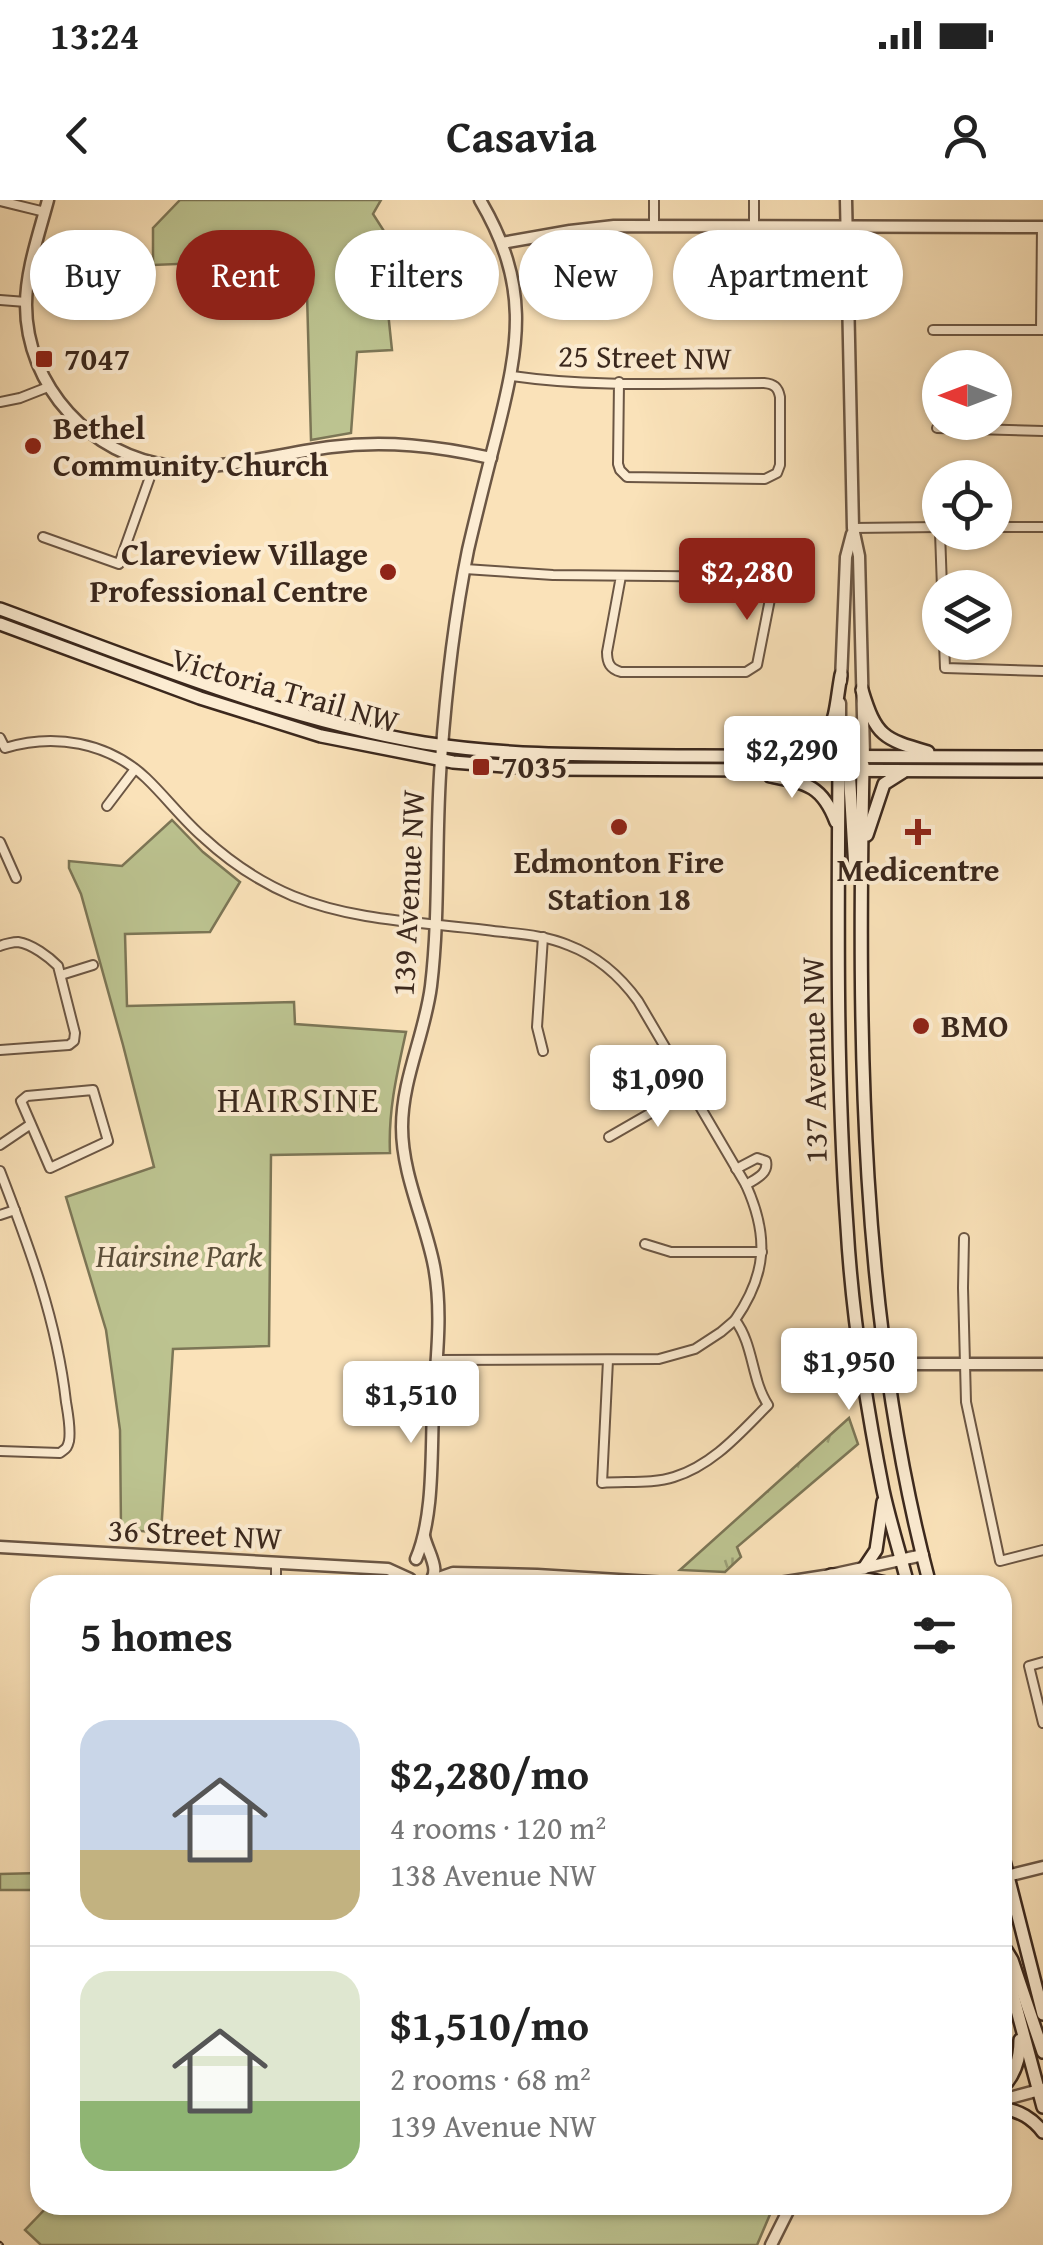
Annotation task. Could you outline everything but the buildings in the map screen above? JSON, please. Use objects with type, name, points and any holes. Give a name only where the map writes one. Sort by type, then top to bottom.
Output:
[{"type":"main road","name":"Victoria Trail NW","points":[[0,609],[286,711],[442,745],[536,754],[1043,757]]},
{"type":"main road","name":"Victoria Trail NW","points":[[0,624],[200,698],[321,736],[441,760],[542,770],[1043,772]]},
{"type":"main road","points":[[777,756],[811,746],[827,733],[841,675]]},
{"type":"main road","points":[[862,690],[871,718],[885,737],[941,756]]},
{"type":"main road","points":[[840,756],[851,771],[862,943]]},
{"type":"main road","name":"137 Avenue NW","points":[[864,756],[851,771],[839,833],[840,1103],[847,1230],[862,1359],[884,1493],[906,1575]]},
{"type":"main road","points":[[747,771],[815,788],[830,808],[839,833]]},
{"type":"main road","name":"137 Avenue NW","points":[[851,771],[862,848],[864,1111],[870,1222],[900,1446],[928,1575]]},
{"type":"main road","points":[[862,848],[884,784],[905,771]]},
{"type":"main road","points":[[864,1568],[876,1550],[884,1493]]},
{"type":"main road","points":[[1012,1899],[1043,2014]]},
{"type":"main road","points":[[1012,1960],[1043,2052]]},
{"type":"main road","points":[[1012,1990],[1042,2090],[1043,2107]]},
{"type":"main road","points":[[1012,2075],[1021,2046],[1020,2021]]},
{"type":"main road","points":[[1012,2111],[1034,2120],[1043,2132]]},
{"type":"street","name":"139 Avenue NW","points":[[413,1575],[408,1570],[424,1535],[429,1494],[438,1304],[435,1269],[406,1164],[402,1132],[406,1093],[429,1000],[450,658],[465,568],[512,376],[516,342],[512,275],[502,243],[480,200]]},
{"type":"street","points":[[654,200],[654,226]]},
{"type":"street","points":[[754,200],[754,226]]},
{"type":"street","name":"137 Avenue NW","points":[[846,200],[853,528],[859,556],[864,756]]},
{"type":"street","points":[[0,201],[46,206],[26,302],[30,342],[48,387],[91,434],[115,448],[170,466],[208,466],[368,443],[438,447],[490,458]]},
{"type":"street","points":[[502,243],[596,228],[654,226],[1042,227],[1042,330],[933,330]]},
{"type":"street","points":[[0,300],[26,302]]},
{"type":"street","name":"25 Street NW","points":[[512,376],[559,382],[618,382],[764,382],[777,387],[780,397],[780,464],[775,475],[765,479],[650,479],[622,474],[618,464],[618,382]]},
{"type":"street","points":[[0,402],[48,387]]},
{"type":"street","points":[[1012,430],[1043,431]]},
{"type":"street","points":[[43,537],[119,564],[154,462]]},
{"type":"street","points":[[1012,527],[1043,527]]},
{"type":"street","points":[[853,528],[922,530]]},
{"type":"street","name":"137 Avenue NW","points":[[840,756],[846,557],[853,528]]},
{"type":"street","points":[[465,568],[529,574],[756,576],[769,582],[771,595],[757,665],[746,672],[621,672],[610,667],[608,652],[620,576]]},
{"type":"street","points":[[945,660],[945,668],[1043,671]]},
{"type":"street","points":[[0,738],[2,749],[40,741],[76,742],[113,755],[135,768],[202,837],[238,865],[272,886],[314,904],[346,913],[543,937],[605,965],[638,1001],[746,1186],[760,1222],[762,1252],[754,1287],[735,1320],[708,1342],[682,1354],[659,1359],[436,1360]]},
{"type":"street","points":[[108,806],[135,768]]},
{"type":"street","points":[[0,842],[16,878]]},
{"type":"street","points":[[543,937],[537,1027],[543,1051]]},
{"type":"street","points":[[0,946],[25,944],[58,966],[76,1033],[69,1045],[0,1050]]},
{"type":"street","points":[[61,976],[93,966]]},
{"type":"street","points":[[93,1090],[108,1141],[50,1168],[31,1124],[21,1101],[27,1096],[93,1090]]},
{"type":"street","points":[[608,1137],[689,1091]]},
{"type":"street","points":[[0,1145],[31,1124]]},
{"type":"street","points":[[736,1169],[757,1158],[766,1162],[764,1174],[746,1186]]},
{"type":"street","points":[[0,1171],[40,1280],[58,1351],[69,1434],[64,1450],[55,1454],[0,1451]]},
{"type":"street","points":[[0,1216],[15,1210]]},
{"type":"street","points":[[964,1238],[966,1402],[1000,1560],[1043,1550]]},
{"type":"street","points":[[645,1244],[671,1252],[762,1252]]},
{"type":"street","points":[[608,1360],[602,1483],[671,1478],[696,1468],[721,1451],[768,1405],[760,1393],[746,1336],[735,1320]]},
{"type":"street","points":[[862,1359],[887,1364],[1043,1364]]},
{"type":"street","name":"139 Avenue NW","points":[[424,1535],[434,1565]]},
{"type":"street","name":"36 Street NW","points":[[0,1547],[388,1570],[401,1575]]},
{"type":"street","points":[[831,1575],[923,1555]]},
{"type":"street","points":[[414,1560],[425,1558],[453,1573]]},
{"type":"street","name":"36 Street NW","points":[[388,1570],[414,1560]]},
{"type":"street","points":[[276,1564],[276,1575]]},
{"type":"street","points":[[427,1575],[434,1565]]},
{"type":"street","points":[[447,1575],[537,1575]]},
{"type":"street","points":[[1043,1662],[1029,1666],[1043,1722]]},
{"type":"street","points":[[1012,1875],[1043,1867]]},
{"type":"street","points":[[1012,2098],[1042,2090]]},
{"type":"street","points":[[771,2245],[787,2215]]},
{"type":"green space","points":[[180,200],[381,200],[373,214],[383,230],[335,230],[335,320],[389,320],[392,350],[357,352],[351,433],[311,440],[308,320],[315,320],[315,230],[176,230],[176,264],[156,265],[153,228]]},
{"type":"green space","name":"Hairsine Park","points":[[172,820],[240,882],[210,932],[125,934],[127,1006],[294,1002],[295,1024],[406,1032],[392,1107],[390,1153],[271,1155],[269,1346],[173,1349],[161,1533],[121,1529],[120,1430],[106,1330],[66,1197],[154,1167],[69,861],[122,866]]},
{"type":"green space","points":[[849,1418],[858,1444],[737,1547],[741,1557],[725,1572],[680,1570]]},
{"type":"green space","points":[[30,1873],[30,1890],[0,1890],[0,1874]]},
{"type":"green space","points":[[39,2215],[770,2215],[757,2245],[41,2245],[25,2230]]},
{"type":"place","name":"7047","points":[[44,359]]},
{"type":"place","name":"Bethel Community Church","points":[[33,446]]},
{"type":"place","name":"Clareview Village Professional Centre","points":[[388,572]]},
{"type":"place","name":"7035","points":[[481,767]]},
{"type":"place","name":"Edmonton Fire Station 18","points":[[619,827]]},
{"type":"place","name":"Medicentre","points":[[918,832]]},
{"type":"place","name":"BMO","points":[[921,1026]]},
{"type":"district","name":"HAIRSINE","points":[[299,1100]]}]
